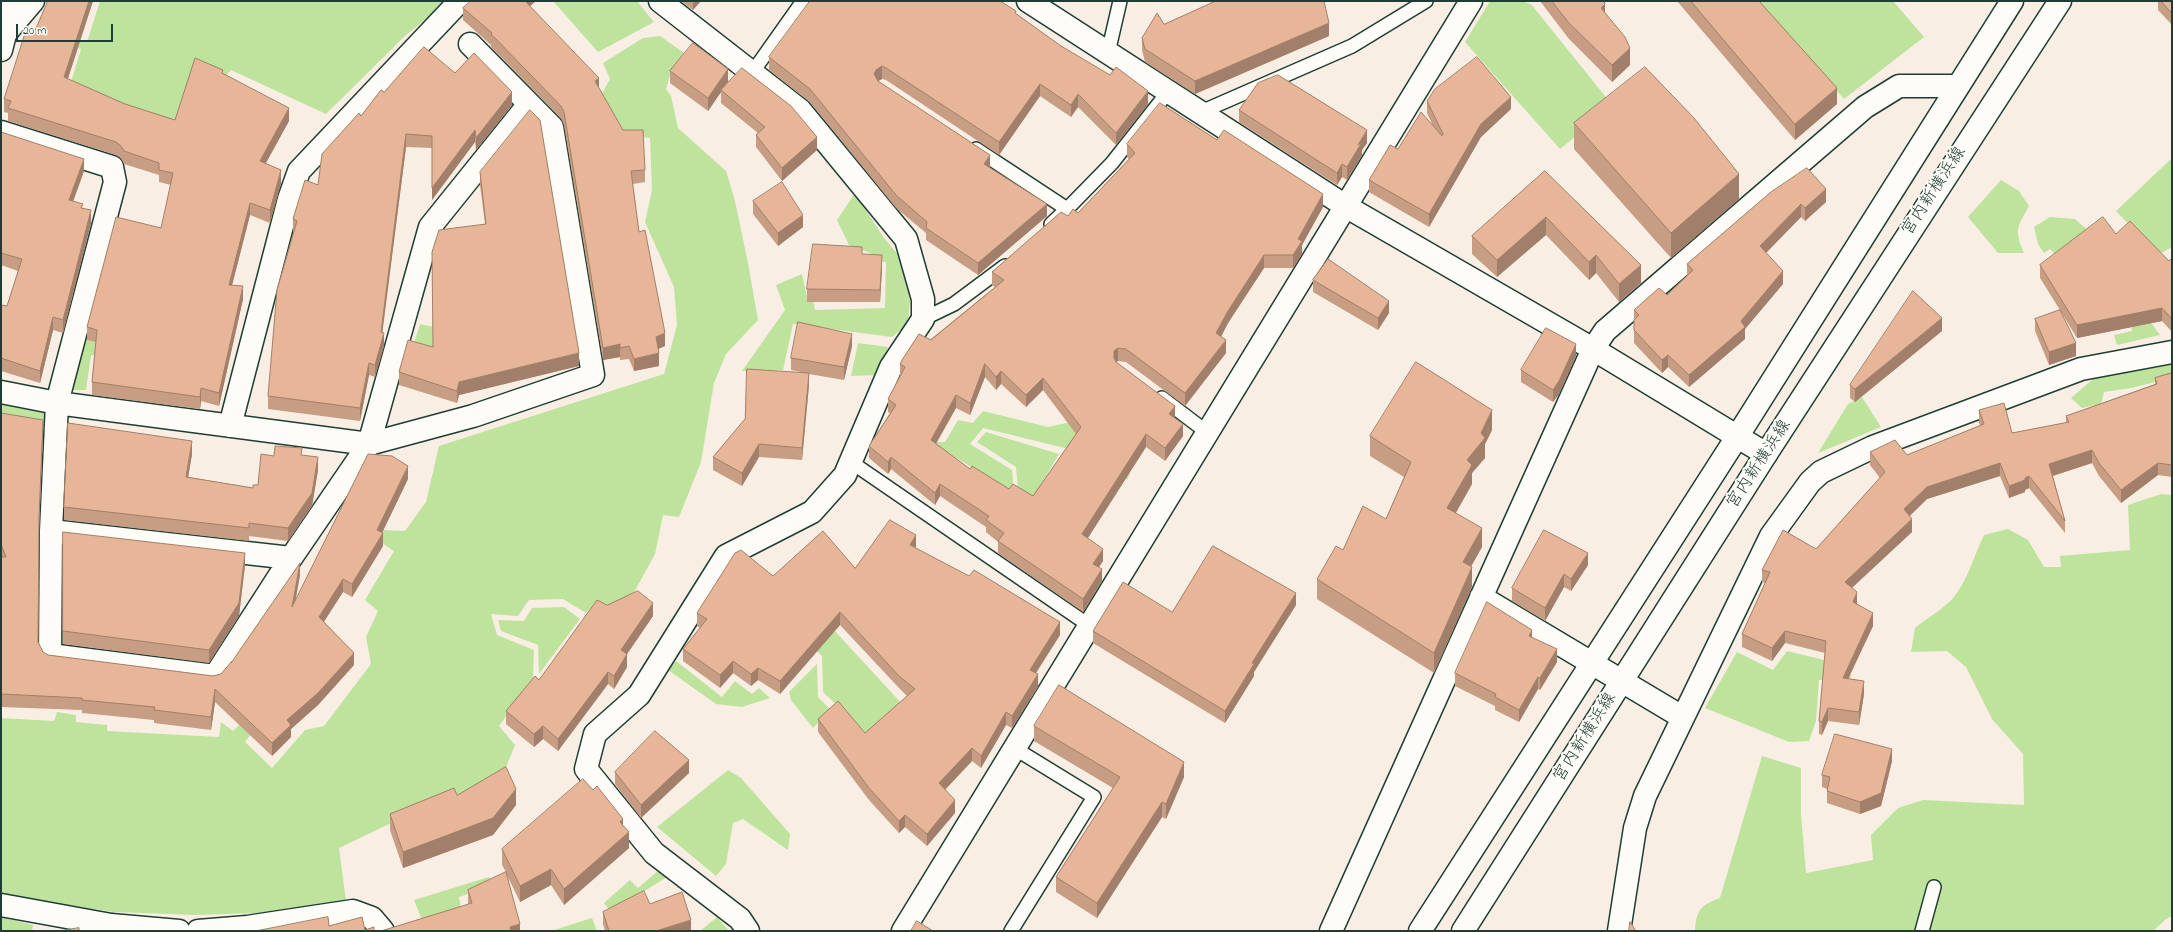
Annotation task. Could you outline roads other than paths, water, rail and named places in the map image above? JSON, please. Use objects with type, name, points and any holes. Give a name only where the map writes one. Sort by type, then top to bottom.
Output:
[{"type":"street","points":[[3,42],[9,1]]},
{"type":"street","points":[[3,42],[33,1]]},
{"type":"street","points":[[230,426],[289,199],[299,171],[460,1]]},
{"type":"street","points":[[660,1],[800,110],[906,239],[923,299],[923,319],[891,367],[846,475],[812,512],[776,532],[726,556],[639,695],[595,734],[586,769],[654,853],[740,919],[748,931]]},
{"type":"street","points":[[1028,1],[1347,207],[1593,349],[1766,454]]},
{"type":"street","points":[[903,931],[1347,207],[1471,1]]},
{"type":"street","name":"宮内新横浜線","points":[[1420,931],[1737,437],[2012,1]]},
{"type":"street","name":"宮内新横浜線","points":[[1463,931],[1766,454],[2060,1]]},
{"type":"street","points":[[1,392],[57,403],[369,444],[473,416],[593,375],[552,127],[470,44]]},
{"type":"street","points":[[1331,931],[1593,349],[1605,331],[1865,108],[1899,86],[1957,86]]},
{"type":"street","points":[[1,132],[112,167],[115,182],[57,403],[51,531],[50,655],[215,676],[291,558],[369,444],[430,227],[529,104]]},
{"type":"street","points":[[1619,931],[1637,822],[1645,796],[1771,536],[1810,482],[1822,472],[1873,447],[2081,369],[2172,352]]},
{"type":"street","points":[[51,531],[291,558]]},
{"type":"street","points":[[1481,597],[1682,717]]},
{"type":"street","points":[[1,905],[111,925],[179,931]]},
{"type":"street","points":[[198,931],[247,927],[353,912],[372,918],[383,931]]},
{"type":"lane","points":[[752,73],[803,1]]},
{"type":"lane","points":[[1108,53],[1120,1]]},
{"type":"lane","points":[[1200,112],[1352,46],[1426,1]]},
{"type":"lane","points":[[1044,230],[1112,163],[1168,92]]},
{"type":"lane","points":[[968,144],[1067,209]]},
{"type":"lane","points":[[923,319],[954,304],[1015,257]]},
{"type":"lane","points":[[1152,391],[1208,433]]},
{"type":"lane","points":[[851,462],[1090,626]]},
{"type":"lane","points":[[1012,931],[1094,797],[1014,748]]},
{"type":"lane","points":[[1922,931],[1934,887]]}]
